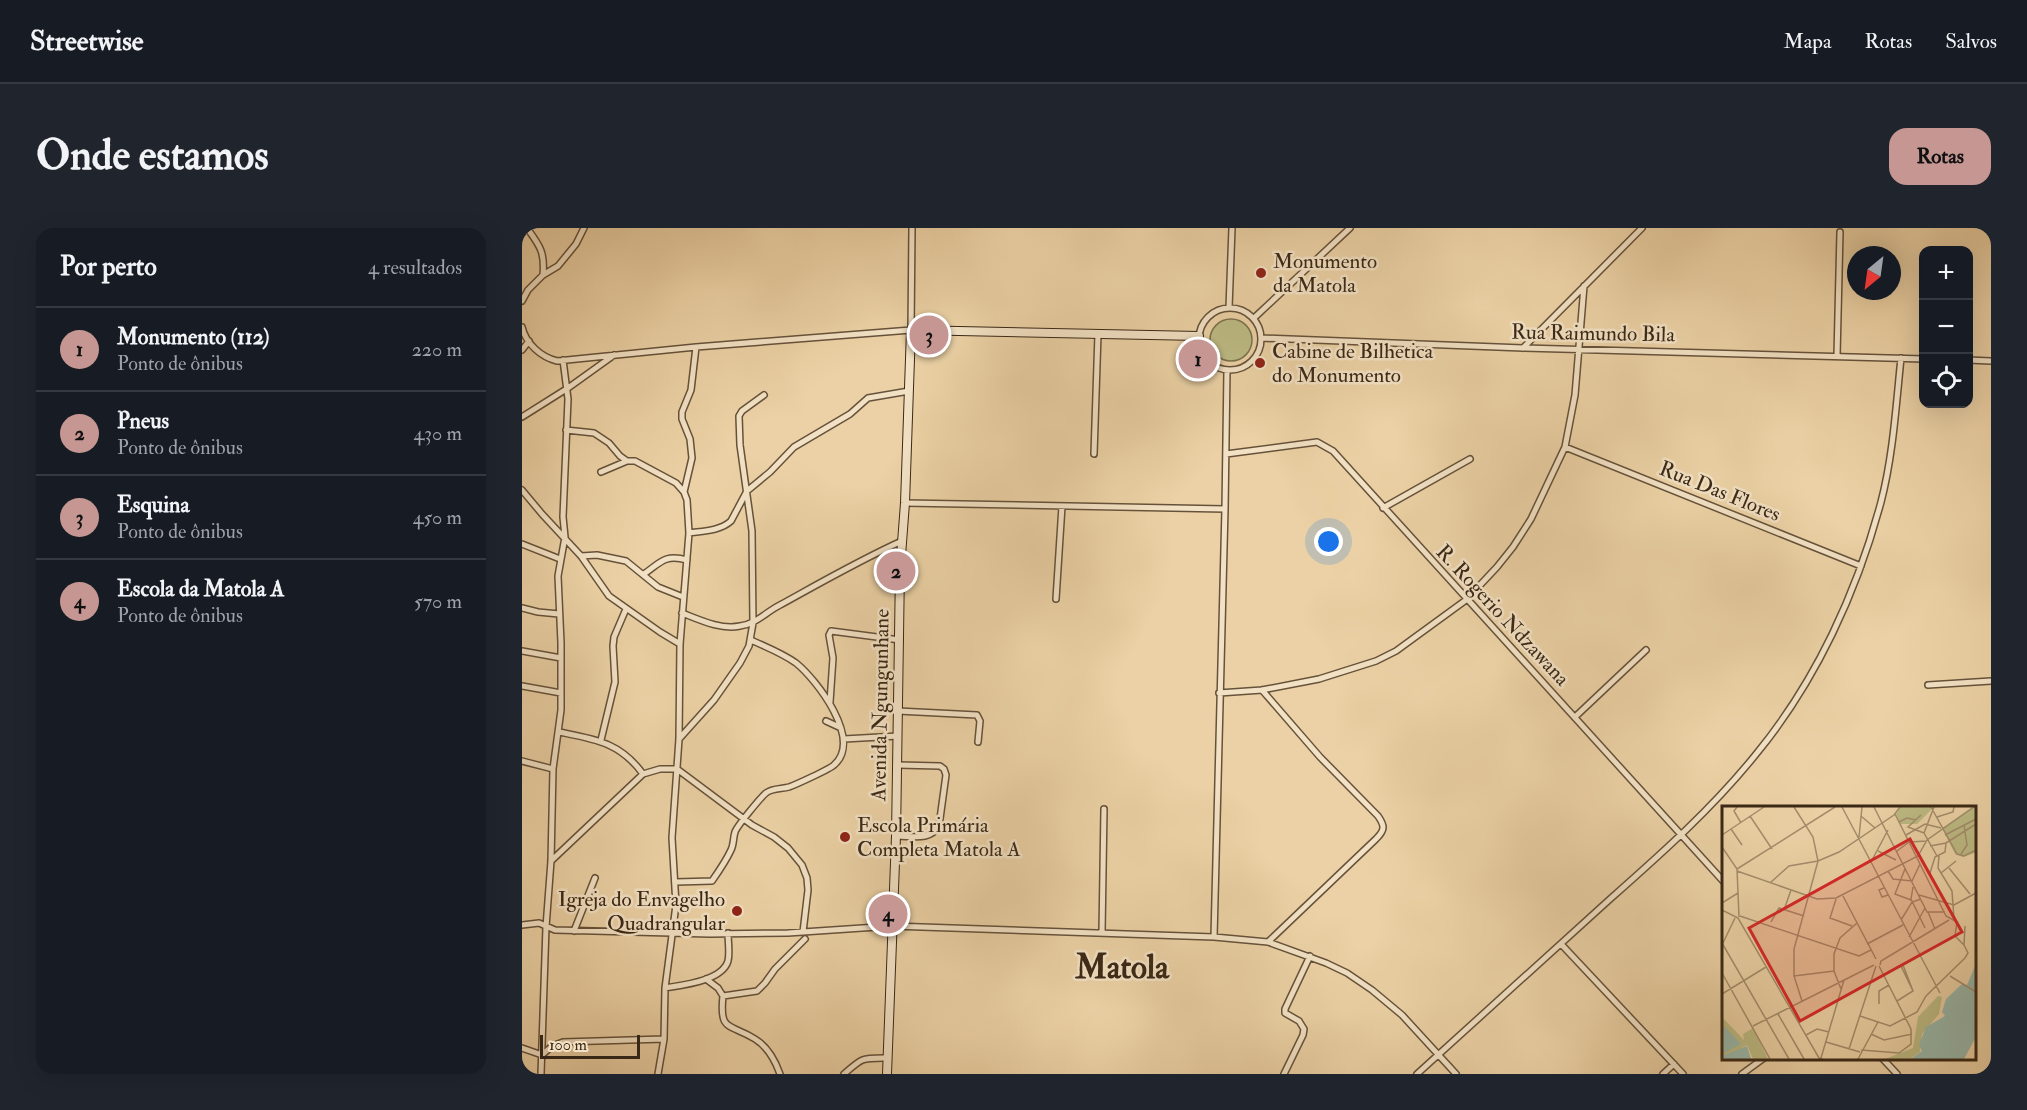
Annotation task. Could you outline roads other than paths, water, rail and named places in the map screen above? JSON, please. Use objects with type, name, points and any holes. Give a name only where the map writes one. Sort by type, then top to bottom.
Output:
[{"type":"street","points":[[527,228],[541,247],[544,258],[543,275]]},
{"type":"street","points":[[522,301],[528,290],[543,275],[558,266],[576,244],[584,228]]},
{"type":"street","points":[[911,330],[912,228]]},
{"type":"street","points":[[1229,308],[1232,228]]},
{"type":"street","points":[[1254,318],[1350,228]]},
{"type":"street","points":[[1523,348],[1642,228]]},
{"type":"street","points":[[1837,356],[1840,232]]},
{"type":"street","points":[[1219,693],[1262,690],[1319,680],[1376,661],[1405,646],[1466,600],[1513,547],[1536,511],[1565,447],[1575,395],[1584,286]]},
{"type":"street","points":[[1229,308],[1239,309],[1254,318],[1260,327],[1262,338],[1257,355],[1252,362],[1236,370],[1218,368],[1207,360],[1200,349],[1199,336],[1206,319],[1221,309],[1229,308]]},
{"type":"street","points":[[522,327],[524,334],[542,356],[557,361],[615,354],[911,330],[1199,336]]},
{"type":"street","name":"Avenida Ngungunhane","points":[[887,1074],[896,836],[900,569],[905,503],[911,330]]},
{"type":"street","points":[[1094,454],[1098,334]]},
{"type":"street","name":"Rua Raimundo Bila","points":[[1262,338],[1919,359]]},
{"type":"street","points":[[522,351],[529,341]]},
{"type":"street","points":[[684,492],[692,458],[690,439],[682,419],[682,412],[691,390],[696,347]]},
{"type":"street","points":[[522,417],[615,354]]},
{"type":"street","points":[[1417,1074],[1682,835],[1736,779],[1785,714],[1825,647],[1861,566],[1883,491],[1893,435],[1901,358]]},
{"type":"street","points":[[541,1074],[553,769],[559,732],[561,693],[558,576],[565,537],[562,517],[568,388],[563,360]]},
{"type":"street","points":[[1973,360],[1991,361]]},
{"type":"street","points":[[1214,936],[1219,693],[1226,509],[1227,370]]},
{"type":"street","points":[[689,533],[722,528],[728,524],[747,491],[770,472],[794,447],[850,414],[868,398],[909,391]]},
{"type":"street","points":[[680,739],[727,683],[745,656],[751,640],[753,623],[752,531],[740,445],[739,416],[742,411],[764,395]]},
{"type":"street","points":[[567,430],[594,434],[609,443],[627,461]]},
{"type":"street","name":"R. Rogerio Ndzawana","points":[[1226,454],[1317,442],[1324,444],[1722,880]]},
{"type":"street","name":"Rua Das Flores","points":[[1565,447],[1861,566]]},
{"type":"street","points":[[1383,508],[1470,459]]},
{"type":"street","points":[[601,472],[627,461],[635,461],[676,483],[684,492],[687,500],[689,533],[680,644],[680,739],[672,838],[676,905],[665,988],[664,1039],[657,1074]]},
{"type":"street","points":[[522,490],[581,556],[609,596],[680,644]]},
{"type":"street","points":[[905,503],[1226,509]]},
{"type":"street","points":[[1056,599],[1062,506]]},
{"type":"street","points":[[682,614],[727,627],[753,623],[774,608],[902,541]]},
{"type":"street","points":[[522,544],[561,559]]},
{"type":"street","points":[[581,556],[597,555],[626,561],[658,587],[683,597]]},
{"type":"street","points":[[644,574],[674,556],[687,560]]},
{"type":"street","points":[[522,608],[559,614]]},
{"type":"street","points":[[601,740],[615,682],[614,637],[626,609]]},
{"type":"street","points":[[830,702],[833,669],[829,635],[831,631],[900,640]]},
{"type":"street","points":[[676,882],[712,881],[731,851],[735,832],[766,792],[790,787],[835,765],[842,751],[844,739],[830,702],[817,684],[794,662],[751,640]]},
{"type":"street","points":[[1575,717],[1646,650]]},
{"type":"street","points":[[522,651],[561,658]]},
{"type":"street","points":[[1928,685],[1991,681]]},
{"type":"street","points":[[522,686],[561,693]]},
{"type":"street","points":[[1262,690],[1320,757],[1378,816],[1384,827],[1376,838],[1268,942]]},
{"type":"street","points":[[898,711],[977,715],[980,721],[978,742]]},
{"type":"street","points":[[826,722],[839,727]]},
{"type":"street","points":[[559,732],[601,740],[625,753],[643,774]]},
{"type":"street","points":[[844,739],[898,736]]},
{"type":"street","points":[[522,761],[553,769]]},
{"type":"street","points":[[896,836],[925,837],[932,836],[936,832],[939,826],[946,775],[940,766],[897,765]]},
{"type":"street","points":[[551,861],[643,774],[660,769],[677,769],[789,848],[802,865],[807,878],[808,890],[803,932]]},
{"type":"street","points":[[1102,932],[1104,809]]},
{"type":"street","points":[[574,931],[595,878]]},
{"type":"street","points":[[522,925],[538,922],[555,930],[710,934],[803,932],[892,926],[1214,936],[1268,942],[1311,956],[1347,973],[1372,990],[1402,1015],[1456,1074]]},
{"type":"street","points":[[665,988],[706,979],[720,973],[729,959],[728,933]]},
{"type":"street","points":[[723,996],[757,991],[805,939]]},
{"type":"street","points":[[1561,944],[1683,1074]]},
{"type":"street","points":[[1284,1074],[1304,1029],[1299,1021],[1285,1013],[1285,1009],[1311,956]]},
{"type":"street","points":[[706,979],[718,988],[723,996],[722,1012],[728,1026],[764,1046],[774,1059],[780,1074]]},
{"type":"street","points":[[542,1055],[552,1046],[563,1042],[664,1039]]},
{"type":"street","points":[[522,1048],[542,1055]]},
{"type":"street","points":[[844,1074],[864,1058],[888,1058]]},
{"type":"street","points":[[1742,1074],[1763,1059]]},
{"type":"street","points":[[1883,1059],[1897,1074]]},
{"type":"street","points":[[1663,1074],[1674,1064]]},
{"type":"place","name":"Monumento da Matola","points":[[1261,273]]},
{"type":"place","name":"Esquina","points":[[929,335]]},
{"type":"place","name":"Monumento (112)","points":[[1198,359]]},
{"type":"place","name":"Cabine de Bilhetica do Monumento","points":[[1260,363]]},
{"type":"place","name":"Pneus","points":[[896,571]]},
{"type":"place","name":"Escola Primária Completa Matola A","points":[[845,837]]},
{"type":"place","name":"Igreja do Envagelho Quadrangular","points":[[737,911]]},
{"type":"place","name":"Escola da Matola A","points":[[888,914]]},
{"type":"district","name":"Matola","points":[[1122,966]]}]
